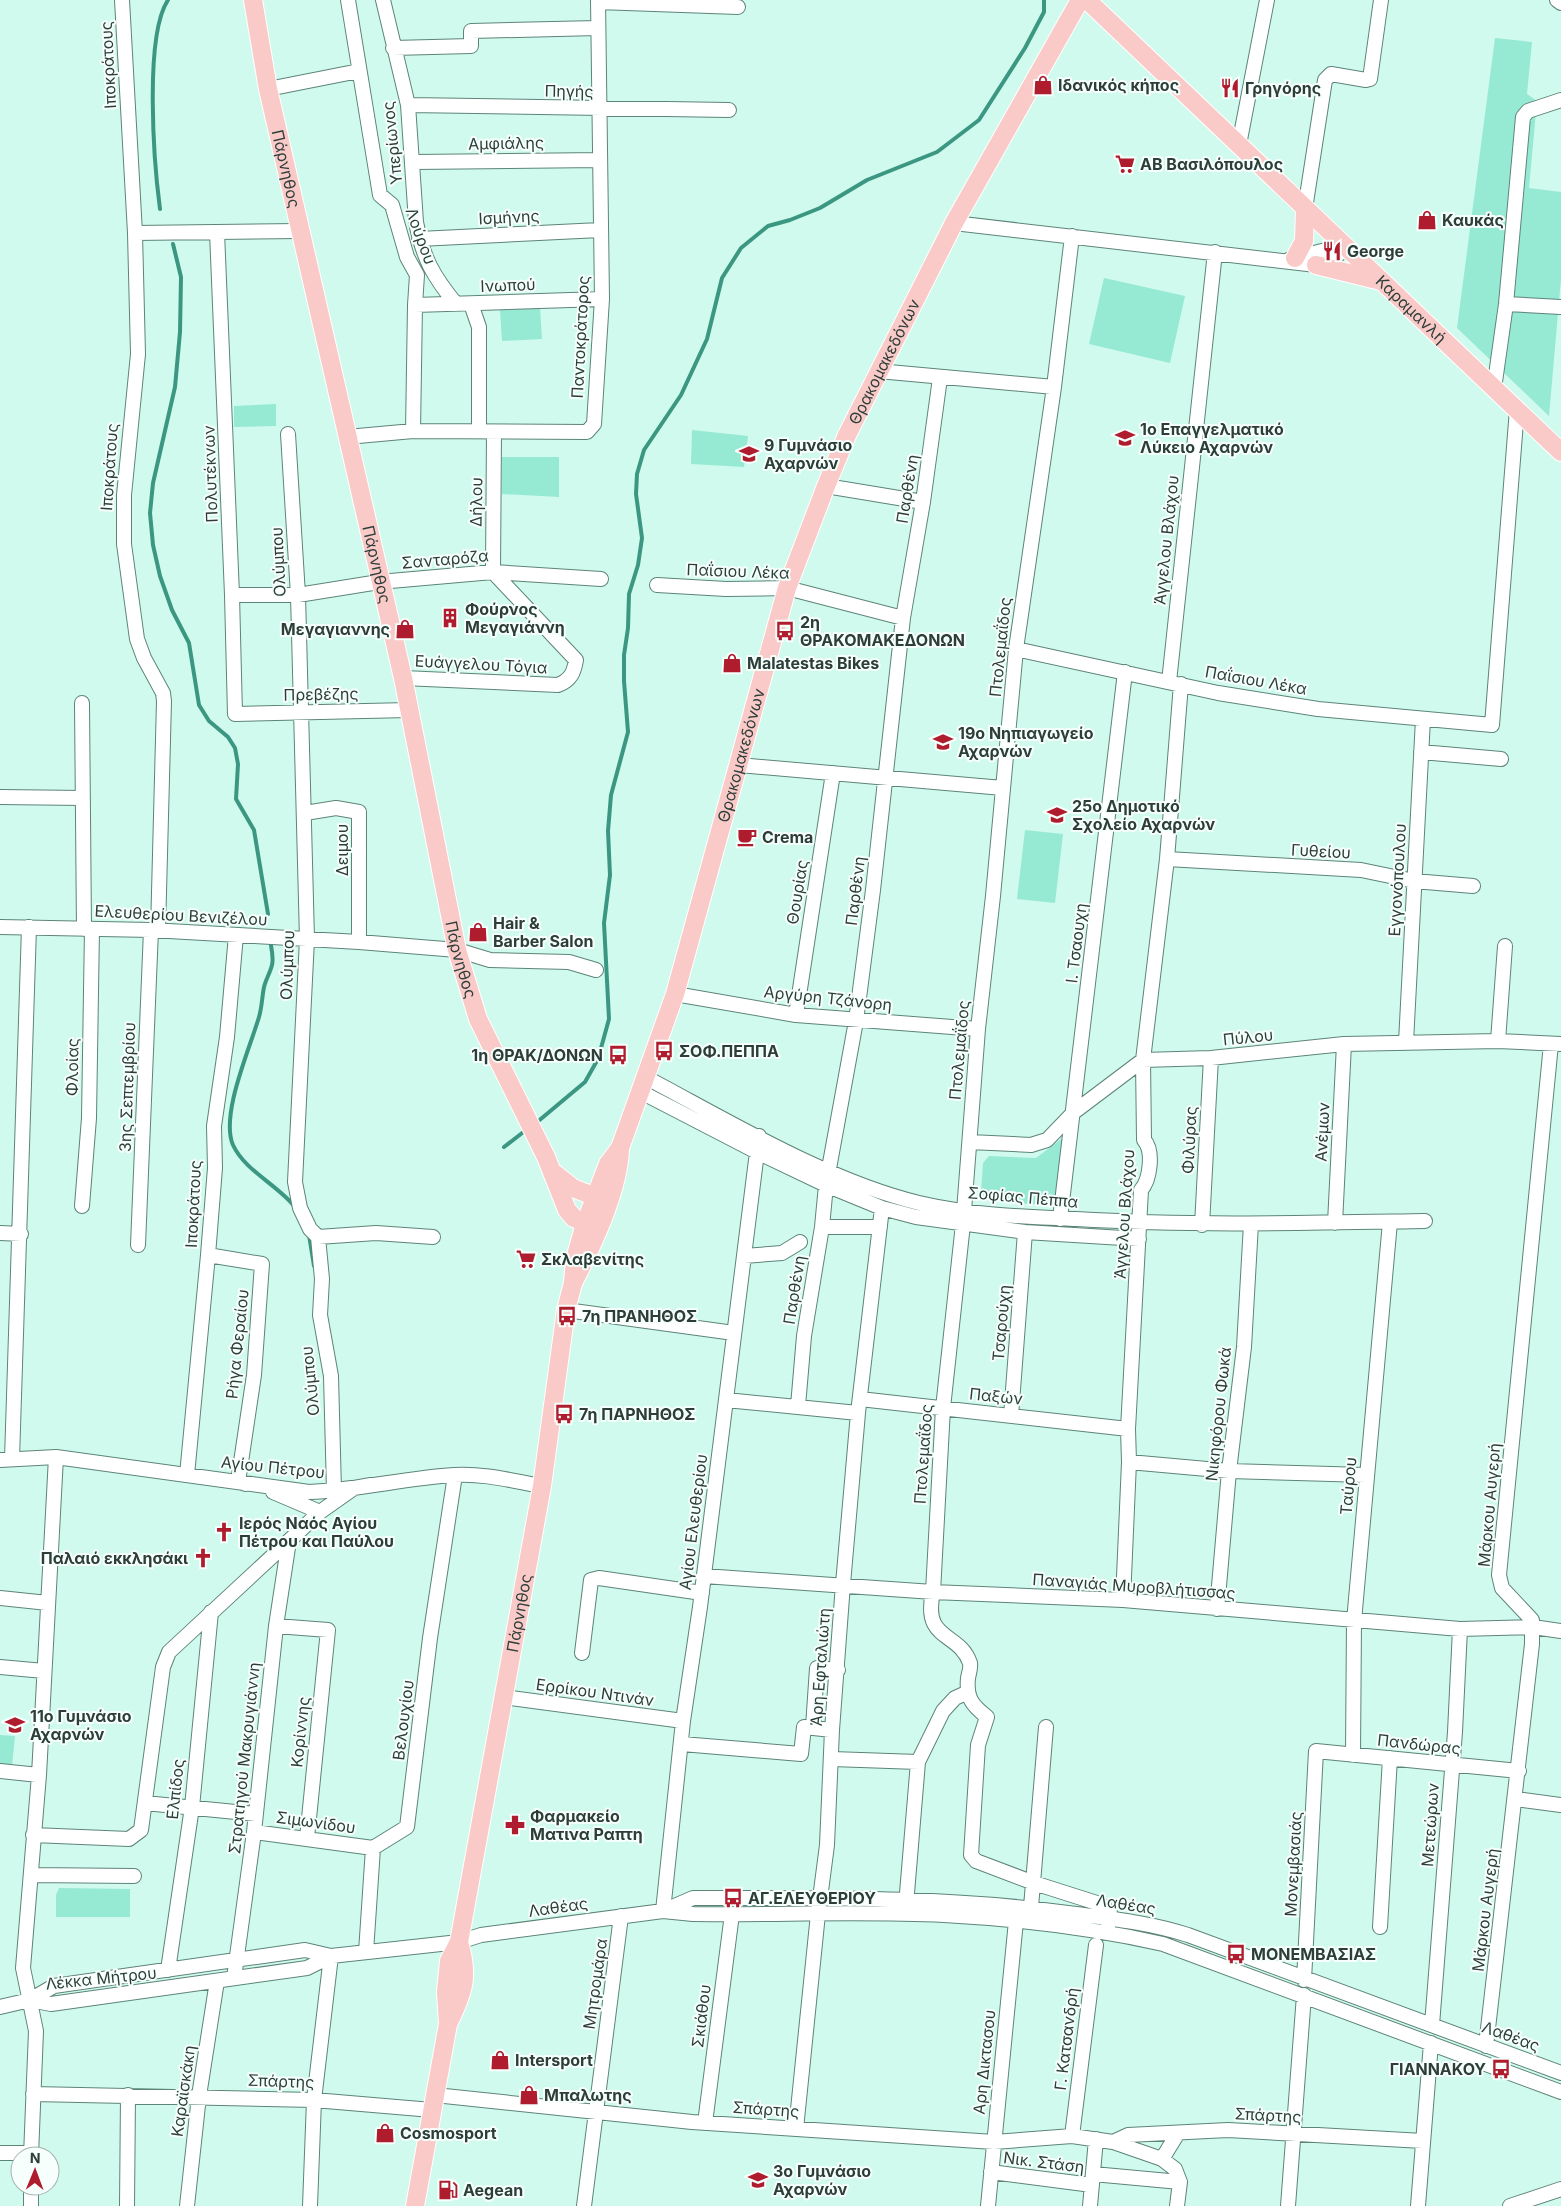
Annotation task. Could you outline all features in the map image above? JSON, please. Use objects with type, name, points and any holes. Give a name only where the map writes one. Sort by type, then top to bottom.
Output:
[{"type":"main road","name":"Πάρνηθος","points":[[253,0],[268,89],[402,678],[457,950],[478,1019],[554,1173],[567,1210],[574,1218],[592,1226]]},
{"type":"main road","name":"Θρακομακεδόνων","points":[[601,1199],[608,1164],[620,1148],[675,994],[787,588],[826,486],[847,435],[878,371],[954,223],[1080,0]]},
{"type":"main road","name":"Καραμανλή","points":[[1087,0],[1305,209],[1385,282],[1561,452]]},
{"type":"main road","points":[[1290,259],[1304,241],[1305,209]]},
{"type":"main road","points":[[1316,265],[1385,282]]},
{"type":"main road","name":"Πάρνηθος","points":[[415,2206],[448,2024],[446,1992],[449,1961],[459,1942],[542,1486],[566,1310],[601,1199],[573,1188],[554,1173]]},
{"type":"street","name":"Ιποκράτους","points":[[122,0],[135,233],[138,354],[130,423],[124,536],[137,639],[144,658],[163,693],[164,701],[155,931]]},
{"type":"street","name":"Λούρου","points":[[348,0],[380,194],[392,205],[408,257],[417,275],[413,431]]},
{"type":"street","name":"Υπερίωνος","points":[[383,0],[408,105],[416,222],[420,239],[434,277],[456,304]]},
{"type":"street","points":[[1239,145],[1267,0]]},
{"type":"street","points":[[1305,209],[1325,80],[1331,74],[1366,80],[1370,79],[1381,0]]},
{"type":"street","points":[[1556,0],[1561,3]]},
{"type":"street","points":[[598,1],[738,7]]},
{"type":"street","name":"Παντοκράτορος","points":[[347,437],[413,431],[480,430],[494,433],[588,432],[594,424],[602,299],[598,1]]},
{"type":"street","points":[[393,48],[471,46],[471,31],[598,28]]},
{"type":"street","points":[[268,89],[359,70]]},
{"type":"street","points":[[1494,388],[1506,304],[1523,116],[1528,112],[1561,100]]},
{"type":"street","name":"Πηγής","points":[[408,105],[729,110]]},
{"type":"street","name":"Αμφιάλης","points":[[412,162],[600,160]]},
{"type":"street","points":[[954,223],[1290,259],[1316,265],[1337,256],[1346,245]]},
{"type":"street","name":"Ισμήνης","points":[[420,239],[600,230]]},
{"type":"street","points":[[135,233],[299,231]]},
{"type":"street","name":"Πολυτέκνων","points":[[218,232],[235,714]]},
{"type":"street","name":"Πτολεμαΐδος","points":[[966,1692],[970,1664],[966,1655],[940,1632],[932,1620],[929,1607],[933,1592],[943,1408],[964,1217],[978,1029],[1016,649],[1054,387],[1072,236]]},
{"type":"street","points":[[1290,259],[1346,245]]},
{"type":"street","name":"Άγγελου Βλάχου","points":[[1123,1600],[1129,1462],[1128,1429],[1141,1190],[1147,1180],[1149,1150],[1144,1140],[1143,1060],[1167,859],[1175,683],[1215,252]]},
{"type":"street","name":"Ινωπού","points":[[415,305],[602,299]]},
{"type":"street","points":[[471,304],[479,327],[480,430]]},
{"type":"street","points":[[1506,304],[1561,307]]},
{"type":"street","points":[[878,371],[1054,387]]},
{"type":"street","name":"Παρθένη","points":[[798,1406],[804,1336],[822,1227],[828,1170],[856,1021],[886,778],[903,618],[923,502],[940,378]]},
{"type":"street","name":"Παΐσιου Λέκα","points":[[1016,649],[1218,693],[1318,709],[1492,725],[1517,410]]},
{"type":"street","name":"Δήλου","points":[[493,572],[494,433]]},
{"type":"street","name":"Ολύμπου","points":[[288,434],[298,595],[305,813],[306,939],[295,1182],[300,1208],[310,1229],[318,1237],[322,1278],[320,1315],[331,1376],[334,1491]]},
{"type":"street","points":[[826,486],[923,502]]},
{"type":"street","name":"Σανταρόζα","points":[[232,595],[298,595],[379,582],[493,572],[601,579]]},
{"type":"street","name":"Ευάγγελου Τόγια","points":[[402,678],[558,685],[566,682],[574,672],[576,660],[493,572]]},
{"type":"street","name":"Παΐσιου Λέκα","points":[[657,584],[726,589],[787,588],[903,618]]},
{"type":"street","name":"Ι. Τσαουχη","points":[[1060,1219],[1125,672]]},
{"type":"street","name":"Φλοίας","points":[[82,703],[83,798],[88,929],[89,1118],[82,1206]]},
{"type":"street","name":"Πρεβέζης","points":[[235,714],[408,710]]},
{"type":"street","name":"Εγγονόπουλου","points":[[1406,1042],[1423,719]]},
{"type":"street","points":[[1421,752],[1501,759]]},
{"type":"street","points":[[739,765],[1003,788]]},
{"type":"street","name":"Θουρίας","points":[[796,1015],[833,773]]},
{"type":"street","points":[[0,796],[83,798]]},
{"type":"street","name":"Δειμου","points":[[305,813],[336,808],[359,812],[359,942]]},
{"type":"street","name":"Γυθείου","points":[[1167,859],[1361,870],[1414,881],[1473,886]]},
{"type":"street","name":"Ελευθερίου Βενιζέλου","points":[[0,927],[155,931],[359,942],[457,950],[490,960],[568,962],[596,970]]},
{"type":"street","points":[[6,1460],[21,1234],[30,927]]},
{"type":"street","name":"3ης Σεπτεμβρίου","points":[[138,1245],[155,931]]},
{"type":"street","name":"Ιποκράτους","points":[[187,1475],[208,1255],[214,1168],[214,1126],[227,1037],[236,935]]},
{"type":"street","points":[[1498,1041],[1504,946]]},
{"type":"street","name":"Αργύρη Τζάνορη","points":[[675,994],[796,1015],[978,1029]]},
{"type":"street","name":"Πύλου","points":[[1143,1060],[1211,1058],[1344,1044],[1498,1041],[1556,1044]]},
{"type":"street","name":"Ανέμων","points":[[1335,1222],[1344,1044]]},
{"type":"street","name":"Μάρκου Αυγερή","points":[[1486,2046],[1516,1799],[1533,1627],[1532,1620],[1502,1588],[1499,1575],[1556,1044]]},
{"type":"street","name":"Φιλύρας","points":[[1202,1225],[1211,1058]]},
{"type":"street","points":[[970,1142],[1038,1144],[1047,1140],[1074,1112],[1143,1060]]},
{"type":"street","name":"Σοφίας Πέππα","points":[[644,1085],[759,1136],[828,1170],[884,1193],[964,1217],[1025,1232],[1139,1239]]},
{"type":"street","name":"Σοφίας Πέππα","points":[[644,1085],[757,1152],[826,1185],[882,1208],[916,1217],[1060,1219],[1202,1225],[1425,1221]]},
{"type":"street","name":"Αγίου Ελευθερίου","points":[[662,1911],[682,1744],[683,1721],[702,1594],[759,1136]]},
{"type":"street","name":"Άρη Εφταλιώτη","points":[[796,2129],[827,1845],[832,1730],[859,1406],[882,1208]]},
{"type":"street","name":"Ταύρου","points":[[1353,1755],[1354,1621],[1390,1222]]},
{"type":"street","name":"Νικηφόρου Φωκά","points":[[1217,1609],[1229,1471],[1244,1347],[1251,1224]]},
{"type":"street","points":[[822,1227],[880,1227]]},
{"type":"street","name":"Τσαρούχη","points":[[1011,1416],[1025,1232]]},
{"type":"street","points":[[0,1233],[21,1234]]},
{"type":"street","points":[[318,1237],[376,1233],[433,1237]]},
{"type":"street","points":[[744,1256],[782,1253],[800,1242]]},
{"type":"street","name":"Ρήγα Φεραίου","points":[[208,1255],[262,1264],[254,1376],[238,1482]]},
{"type":"street","points":[[566,1310],[734,1333]]},
{"type":"street","name":"Παξών","points":[[726,1400],[798,1406],[943,1408],[1128,1429]]},
{"type":"street","points":[[31,2146],[36,2031],[24,1968],[39,1775],[56,1457]]},
{"type":"street","name":"Αγίου Πέτρου","points":[[6,1460],[56,1457],[309,1492],[334,1491],[455,1475],[478,1475],[542,1486]]},
{"type":"street","points":[[1129,1462],[1229,1471],[1366,1476]]},
{"type":"street","name":"Βελουχίου","points":[[374,1848],[406,1827],[430,1638],[455,1475]]},
{"type":"street","points":[[238,1482],[266,1488],[320,1512]]},
{"type":"street","points":[[33,1835],[130,1840],[141,1830],[163,1666],[169,1652],[320,1512],[354,1488],[371,1486]]},
{"type":"street","name":"Στρατηγού Μακρυγιάννη","points":[[234,1978],[254,1832],[276,1626],[289,1541]]},
{"type":"street","name":"Παναγιάς Μυροβλήτισσας","points":[[704,1576],[843,1584],[933,1592],[1123,1600],[1354,1621],[1460,1628],[1533,1627],[1561,1631]]},
{"type":"street","points":[[582,1653],[591,1580],[600,1578],[702,1594]]},
{"type":"street","points":[[0,1598],[48,1603]]},
{"type":"street","name":"Ελπίδος","points":[[168,1970],[192,1807],[211,1612]]},
{"type":"street","name":"Κορίννης","points":[[276,1626],[328,1630],[307,1838]]},
{"type":"street","name":"Μετεώρων","points":[[1432,2025],[1452,1764],[1460,1628]]},
{"type":"street","points":[[0,1667],[44,1671]]},
{"type":"street","points":[[813,1727],[817,1668],[838,1670]]},
{"type":"street","points":[[906,1914],[918,1762],[943,1711],[955,1698],[966,1692],[976,1708],[987,1717],[978,1746],[970,1845],[971,1855],[976,1861],[1034,1883],[1100,1904],[1110,1913],[1107,1933]]},
{"type":"street","name":"Ερρίκου Ντινάν","points":[[503,1697],[683,1721]]},
{"type":"street","points":[[682,1744],[801,1754],[804,1727],[832,1730]]},
{"type":"street","points":[[1031,1908],[1046,1727]]},
{"type":"street","name":"Πανδώρας","points":[[1316,1751],[1519,1771]]},
{"type":"street","name":"Μονεμβασιάς","points":[[1304,1980],[1316,1751]]},
{"type":"street","points":[[1380,1927],[1390,1758]]},
{"type":"street","points":[[832,1759],[918,1762]]},
{"type":"street","points":[[0,1771],[39,1775]]},
{"type":"street","points":[[1516,1799],[1561,1805]]},
{"type":"street","name":"Σιμωνίδου","points":[[144,1803],[256,1814]]},
{"type":"street","name":"Σιμωνίδου","points":[[254,1832],[374,1848]]},
{"type":"street","points":[[366,1952],[374,1848]]},
{"type":"street","points":[[31,1875],[134,1876]]},
{"type":"street","name":"Λαθέας","points":[[662,1911],[692,1898],[820,1900],[907,1898],[1031,1908],[1168,1928],[1304,1980],[1561,2073]]},
{"type":"street","name":"Λαθέας","points":[[459,1942],[481,1935],[662,1911],[693,1914],[906,1914],[1016,1921],[1107,1933],[1181,1949],[1561,2092]]},
{"type":"street","name":"Σκιάθου","points":[[705,2123],[732,1914]]},
{"type":"street","name":"Μητρομάρα","points":[[584,2206],[621,1916]]},
{"type":"street","name":"Αρη Δικτασου","points":[[988,2206],[1016,1921]]},
{"type":"street","name":"Λέκκα Μήτρου","points":[[30,2000],[54,1986],[306,1950],[331,1956],[459,1942]]},
{"type":"street","name":"Γ. Κατσανδρή","points":[[1072,2136],[1096,1946]]},
{"type":"street","points":[[310,2206],[314,2100],[331,1956]]},
{"type":"street","name":"Λέκκα Μήτρου","points":[[30,2000],[51,2004],[307,1968],[331,1956]]},
{"type":"street","name":"Καραϊσκάκη","points":[[187,2206],[199,2096],[217,1981]]},
{"type":"street","points":[[1288,2206],[1304,1995]]},
{"type":"street","points":[[0,2007],[30,2000]]},
{"type":"street","points":[[1418,2206],[1430,2043]]},
{"type":"street","name":"Σπάρτης","points":[[34,2094],[199,2096],[433,2103],[994,2142],[1072,2136],[1113,2142],[1162,2159]]},
{"type":"street","points":[[127,2206],[128,2095]]},
{"type":"street","name":"Σπάρτης","points":[[1113,2142],[1128,2135],[1228,2130],[1423,2140]]},
{"type":"street","points":[[1177,2206],[1180,2182],[1175,2169],[1162,2159],[1178,2133]]},
{"type":"street","points":[[1090,2206],[1096,2139]]},
{"type":"street","name":"Νικ. Στάση","points":[[991,2172],[1092,2180],[1180,2182]]},
{"type":"street","points":[[1510,2206],[1561,2189]]},
{"type":"green space","points":[[1495,38],[1532,42],[1527,94],[1537,101],[1529,188],[1561,192],[1561,279],[1549,416],[1457,328]]},
{"type":"green space","points":[[1104,278],[1185,296],[1170,363],[1089,344]]},
{"type":"green space","points":[[540,308],[542,339],[502,341],[500,310]]},
{"type":"green space","points":[[276,404],[276,426],[234,427],[234,406]]},
{"type":"green space","points":[[692,430],[748,436],[744,467],[691,464]]},
{"type":"green space","points":[[502,457],[559,457],[559,497],[502,494]]},
{"type":"green space","points":[[1025,830],[1063,834],[1055,903],[1017,899]]},
{"type":"green space","points":[[1064,1137],[1054,1205],[1005,1202],[981,1192],[983,1163],[989,1156],[1036,1158]]},
{"type":"green space","points":[[0,1735],[15,1736],[12,1766],[0,1765]]},
{"type":"green space","points":[[59,1888],[130,1889],[130,1917],[56,1917],[56,1895]]},
{"type":"waterway","points":[[160,209],[155,162],[153,70],[161,17],[168,0]]},
{"type":"waterway","points":[[536,1123],[585,1082],[598,1059],[609,1019],[604,923],[610,875],[608,831],[611,795],[628,732],[624,655],[628,628],[629,594],[638,565],[642,538],[636,494],[637,474],[644,450],[681,395],[707,339],[722,278],[741,248],[768,226],[790,220],[820,208],[867,180],[937,152],[979,120],[1025,48],[1044,12],[1044,0]]},
{"type":"waterway","points":[[173,244],[181,277],[180,332],[175,387],[153,483],[150,513],[153,545],[160,576],[172,610],[189,643],[199,705],[209,721],[228,737],[235,748],[238,764],[236,799],[254,830],[268,914]]},
{"type":"waterway","points":[[270,939],[273,955],[272,965],[264,987],[259,1017],[233,1099],[230,1132],[233,1145],[245,1163],[295,1207]]},
{"type":"waterway","points":[[504,1147],[526,1130]]},
{"type":"waterway","points":[[309,1235],[314,1266]]},
{"type":"place","name":"Ιδανικός κήπος","points":[[1043,85]]},
{"type":"place","name":"Γρηγόρης","points":[[1230,88]]},
{"type":"place","name":"ΑΒ Βασιλόπουλος","points":[[1125,164]]},
{"type":"place","name":"Καυκάς","points":[[1427,220]]},
{"type":"place","name":"George","points":[[1332,251]]},
{"type":"place","name":"1ο Επαγγελματικό Λύκειο Αχαρνών","points":[[1125,438]]},
{"type":"place","name":"9 Γυμνάσιο Αχαρνών","points":[[749,454]]},
{"type":"place","name":"Φούρνος Μεγαγιάννη","points":[[450,618]]},
{"type":"place","name":"Μεγαγιαννης","points":[[405,629]]},
{"type":"place","name":"2η ΘΡΑΚΟΜΑΚΕΔΟΝΩΝ","points":[[785,631]]},
{"type":"place","name":"Malatestas Bikes","points":[[732,663]]},
{"type":"place","name":"19ο Νηπιαγωγείο Αχαρνών","points":[[943,742]]},
{"type":"place","name":"25ο Δημοτικό Σχολείο Αχαρνών","points":[[1057,815]]},
{"type":"place","name":"Crema","points":[[747,837]]},
{"type":"place","name":"Hair & Barber Salon","points":[[478,932]]},
{"type":"place","name":"ΣΟΦ.ΠΕΠΠΑ","points":[[664,1051]]},
{"type":"place","name":"1η ΘΡΑΚ/ΔΟΝΩΝ","points":[[618,1055]]},
{"type":"place","name":"Σκλαβενίτης","points":[[526,1259]]},
{"type":"place","name":"7η ΠΡΑΝΗΘΟΣ","points":[[567,1316]]},
{"type":"place","name":"7η ΠΑΡΝΗΘΟΣ","points":[[564,1414]]},
{"type":"place","name":"Ιερός Ναός Αγίου Πέτρου και Παύλου","points":[[224,1532]]},
{"type":"place","name":"Παλαιό εκκλησάκι","points":[[203,1558]]},
{"type":"place","name":"11ο Γυμνάσιο Αχαρνών","points":[[15,1725]]},
{"type":"place","name":"Φαρμακείο Ματινα Ραπτη","points":[[515,1825]]},
{"type":"place","name":"ΑΓ.ΕΛΕΥΘΕΡΙΟΥ","points":[[733,1898]]},
{"type":"place","name":"ΜΟΝΕΜΒΑΣΙΑΣ","points":[[1236,1954]]},
{"type":"place","name":"Intersport","points":[[500,2060]]},
{"type":"place","name":"ΓΙΑΝΝΑΚΟΥ","points":[[1501,2069]]},
{"type":"place","name":"Μπαλωτης","points":[[529,2095]]},
{"type":"place","name":"Cosmosport","points":[[385,2133]]},
{"type":"place","name":"3ο Γυμνάσιο Αχαρνών","points":[[758,2180]]},
{"type":"place","name":"Aegean","points":[[448,2190]]}]
